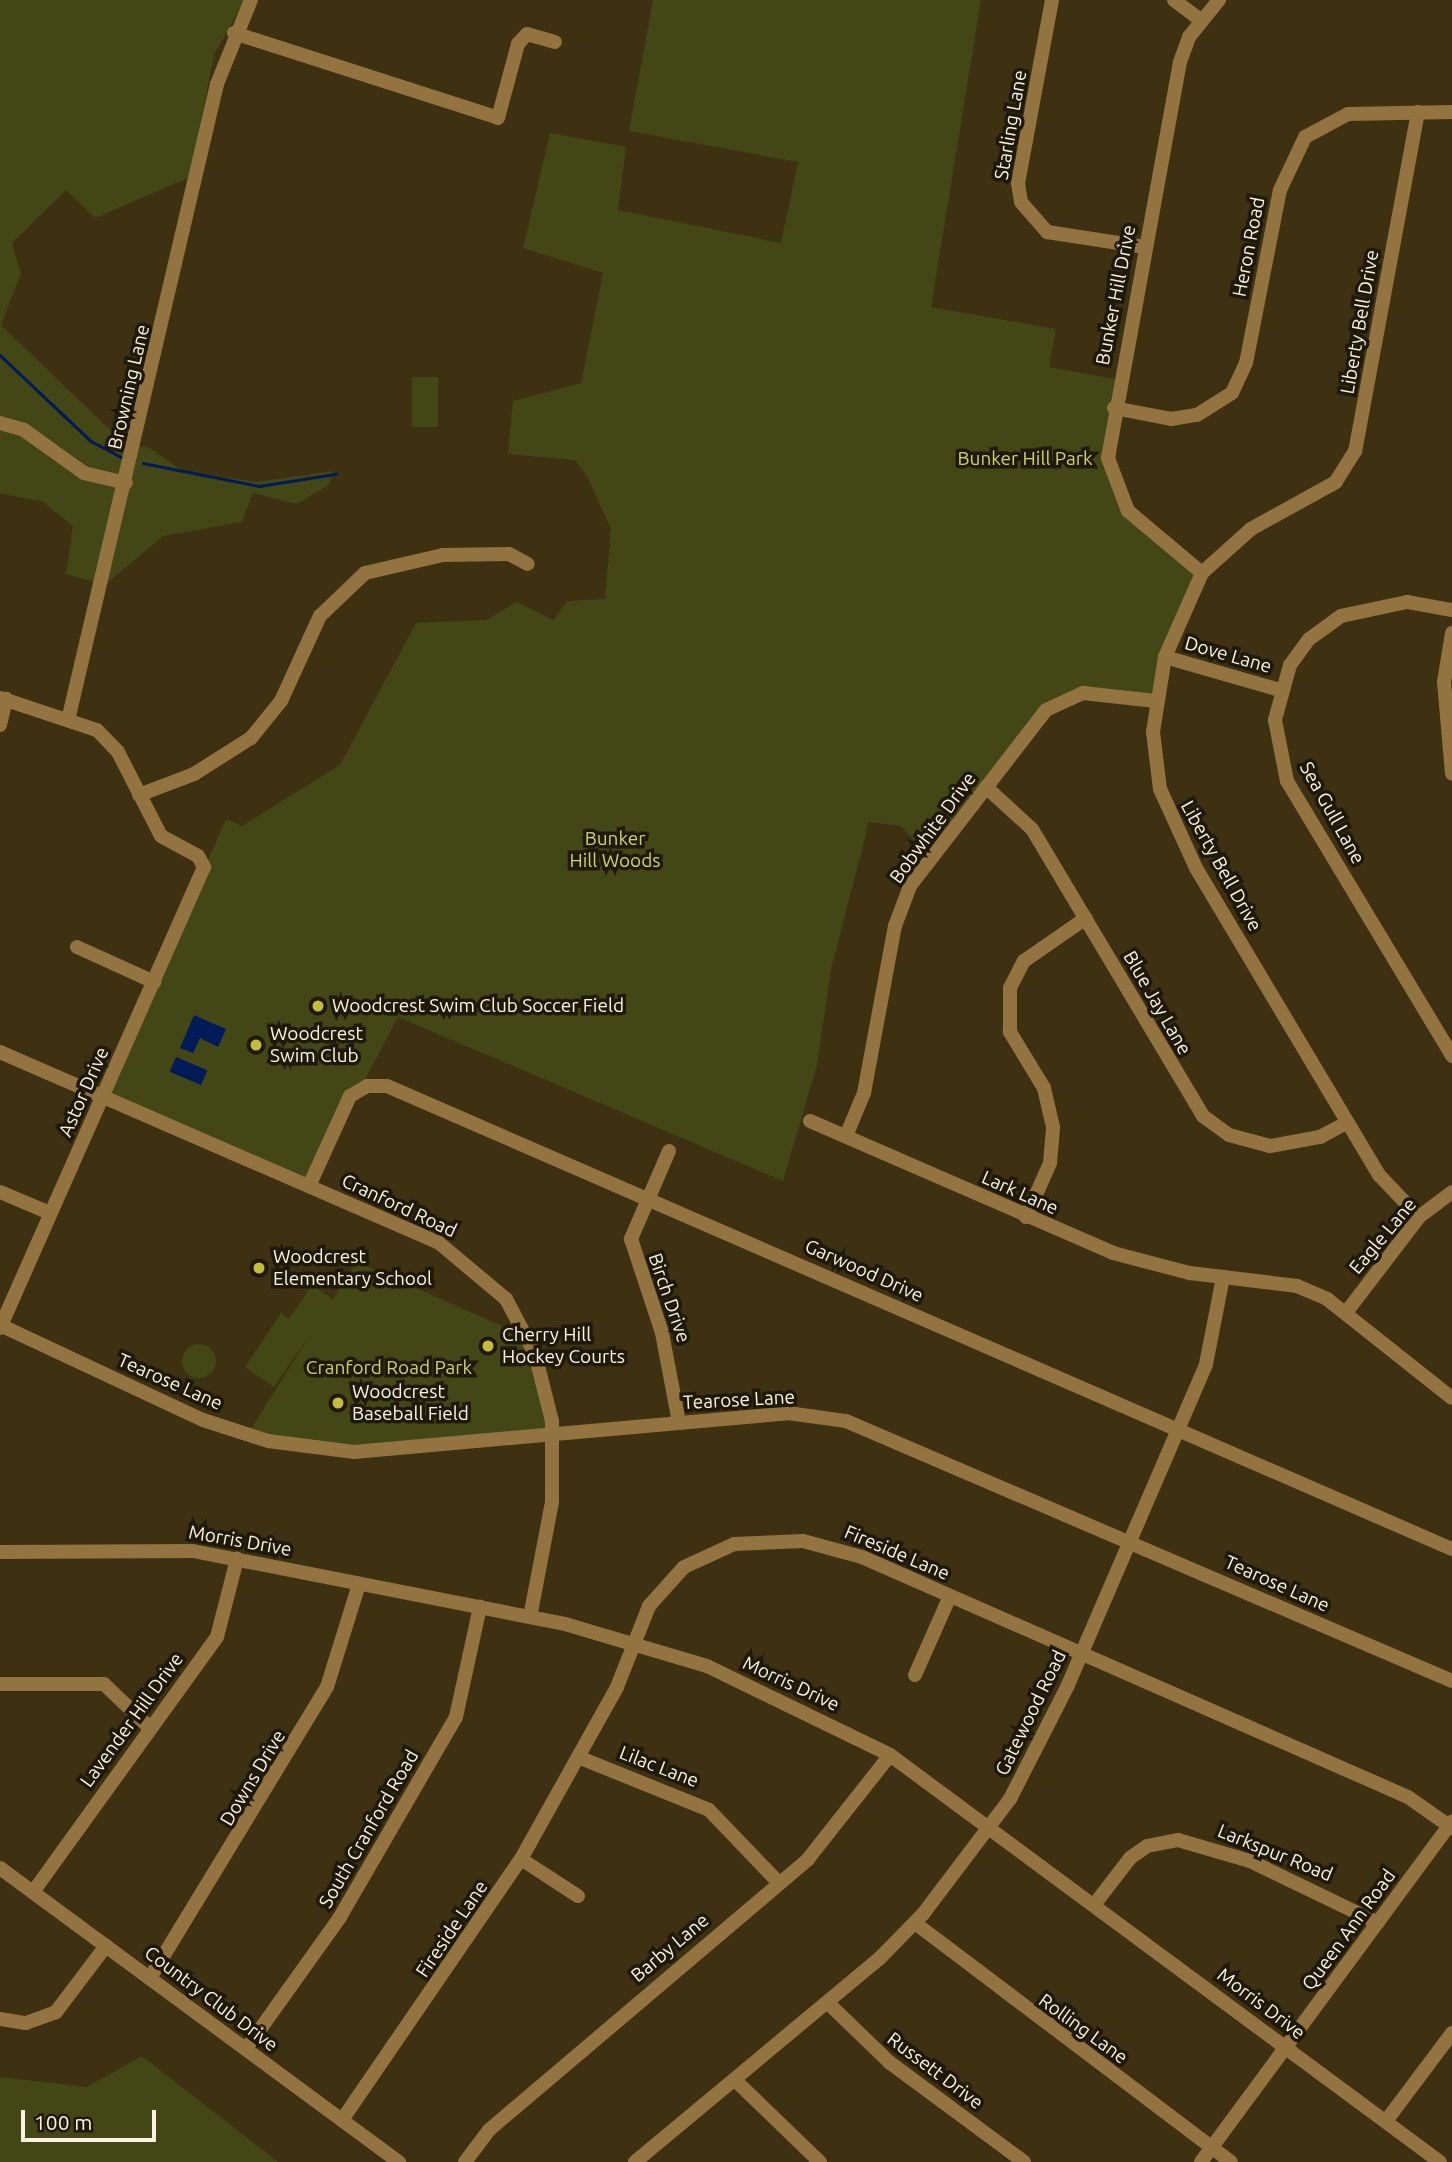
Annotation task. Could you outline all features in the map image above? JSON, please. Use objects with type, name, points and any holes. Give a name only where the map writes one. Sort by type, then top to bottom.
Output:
[{"type":"street","name":"Browning Lane","points":[[69,716],[234,33],[251,0]]},
{"type":"street","name":"Starling Lane","points":[[1052,0],[1018,183],[1021,202],[1047,232],[1145,247]]},
{"type":"street","points":[[1174,0],[1202,21]]},
{"type":"street","name":"Bunker Hill Drive","points":[[1202,573],[1147,530],[1119,494],[1108,458],[1114,408],[1180,62],[1202,21],[1219,0]]},
{"type":"street","points":[[234,33],[498,118],[518,44],[527,34],[555,42]]},
{"type":"street","name":"Liberty Bell Drive","points":[[1418,112],[1363,415],[1346,469],[1325,489],[1251,529],[1202,573],[1165,657],[1156,701],[1154,758],[1170,818],[1346,1123],[1379,1175],[1419,1217]]},
{"type":"street","name":"Heron Road","points":[[1114,408],[1184,417],[1208,410],[1232,393],[1246,363],[1280,190],[1295,148],[1318,127],[1348,114],[1452,112]]},
{"type":"street","points":[[0,424],[24,430],[84,473],[127,483]]},
{"type":"street","points":[[0,725],[3,699],[69,716],[105,738],[139,795],[194,774],[251,738],[281,701],[320,616],[365,573],[443,555],[509,554],[528,564]]},
{"type":"street","name":"Sea Gull Lane","points":[[1452,610],[1407,602],[1341,616],[1309,639],[1280,690],[1277,741],[1287,781],[1452,1056]]},
{"type":"street","points":[[1452,633],[1444,682],[1452,774]]},
{"type":"street","name":"Dove Lane","points":[[1165,657],[1280,690]]},
{"type":"street","name":"Bobwhite Drive","points":[[846,1136],[864,1093],[906,896],[1035,721],[1067,696],[1156,701]]},
{"type":"street","name":"Blue Jay Lane","points":[[986,787],[1032,829],[1166,1058],[1216,1128],[1270,1146],[1320,1137],[1346,1123]]},
{"type":"street","name":"Astor Drive","points":[[0,1326],[203,872],[200,857],[161,836],[139,795]]},
{"type":"street","points":[[1026,1217],[1050,1163],[1053,1127],[1044,1088],[1010,1032],[1010,988],[1024,961],[1086,918]]},
{"type":"street","points":[[77,947],[154,982]]},
{"type":"street","name":"Cranford Road","points":[[0,1052],[438,1242],[506,1299],[543,1378],[553,1436],[552,1502],[530,1617]]},
{"type":"street","name":"Garwood Drive","points":[[309,1186],[349,1099],[376,1084],[650,1196],[1452,1549]]},
{"type":"street","name":"Lark Lane","points":[[810,1121],[1026,1217],[1153,1266],[1223,1277]]},
{"type":"street","name":"Birch Drive","points":[[669,1151],[631,1239],[633,1256],[662,1333],[679,1422]]},
{"type":"street","points":[[0,1192],[50,1213]]},
{"type":"street","name":"Eagle Lane","points":[[1348,1310],[1419,1217],[1452,1192]]},
{"type":"street","points":[[1223,1277],[1297,1286],[1348,1310],[1452,1398]]},
{"type":"street","name":"Gatewood Road","points":[[635,2162],[828,2003],[915,1923],[1028,1771],[1206,1364],[1223,1277]]},
{"type":"street","name":"Tearose Lane","points":[[0,1326],[203,1420],[268,1441],[354,1452],[788,1413],[846,1421],[1129,1540],[1452,1681]]},
{"type":"street","name":"Fireside Lane","points":[[342,2120],[521,1859],[617,1687],[649,1606],[684,1567],[734,1544],[784,1539],[829,1546],[950,1596],[1408,1797],[1451,1825]]},
{"type":"street","name":"Morris Drive","points":[[0,1552],[159,1546],[530,1617],[633,1641],[819,1716],[890,1755],[1440,2162]]},
{"type":"street","name":"Lavender Hill Drive","points":[[33,1892],[149,1727],[217,1637],[237,1559]]},
{"type":"street","name":"Downs Drive","points":[[150,1978],[327,1687],[359,1584]]},
{"type":"street","points":[[915,1675],[950,1596]]},
{"type":"street","name":"South Cranford Road","points":[[246,2049],[340,1917],[456,1717],[480,1608]]},
{"type":"street","points":[[0,1684],[104,1684],[149,1727]]},
{"type":"street","name":"Barby Lane","points":[[465,2162],[489,2130],[808,1859],[890,1755]]},
{"type":"street","name":"Lilac Lane","points":[[578,1757],[709,1810],[778,1882]]},
{"type":"street","name":"Queen Ann Road","points":[[1201,2162],[1451,1825]]},
{"type":"street","name":"Larkspur Road","points":[[1094,1905],[1130,1858],[1147,1846],[1178,1840],[1250,1861],[1378,1923]]},
{"type":"street","points":[[521,1859],[578,1896]]},
{"type":"street","name":"Country Club Drive","points":[[0,1868],[399,2162]]},
{"type":"street","name":"Rolling Lane","points":[[915,1923],[1231,2162]]},
{"type":"street","points":[[0,2019],[26,2023],[56,2012],[106,1946]]},
{"type":"street","name":"Russett Drive","points":[[828,2003],[889,2062],[1024,2162]]},
{"type":"street","points":[[1386,2121],[1452,2033]]},
{"type":"street","points":[[736,2081],[820,2162]]},
{"type":"green space","points":[[0,0],[245,0],[214,55],[190,177],[95,218],[66,190],[12,243],[21,273],[1,325],[126,445],[148,447],[183,471],[256,482],[333,471],[329,485],[297,504],[253,493],[242,522],[163,536],[105,585],[66,574],[73,526],[43,502],[0,493]]},
{"type":"green space","points":[[653,0],[981,0],[931,307],[1056,329],[1049,367],[1120,380],[1115,480],[1167,550],[1207,571],[1154,703],[1084,697],[1046,710],[933,861],[901,826],[869,822],[831,970],[817,1065],[783,1181],[398,1017],[309,1186],[104,1096],[226,819],[242,826],[340,765],[416,623],[486,620],[517,602],[554,620],[567,601],[605,599],[611,529],[587,476],[575,460],[508,454],[513,401],[581,383],[603,273],[523,248],[550,133],[626,147],[618,210],[781,243],[798,162],[629,131]]},
{"type":"green space","points":[[412,377],[438,377],[438,427],[412,427]]},
{"type":"green space","name":"Cranford Road Park","points":[[357,1262],[527,1337],[553,1436],[393,1450],[247,1435],[312,1332],[274,1387],[245,1367],[281,1313],[289,1319],[312,1285],[333,1299]]},
{"type":"green space","points":[[199,1344],[211,1349],[216,1361],[211,1373],[199,1378],[187,1373],[182,1361],[187,1349]]},
{"type":"green space","points":[[142,2056],[278,2162],[0,2162],[0,2077],[87,2087]]},
{"type":"shaded area","points":[[194,1015],[226,1029],[218,1047],[200,1038],[193,1053],[180,1048]]},
{"type":"shaded area","points":[[176,1057],[207,1070],[201,1085],[170,1072]]},
{"type":"waterway","points":[[0,355],[91,441],[121,457]]},
{"type":"waterway","points":[[143,463],[259,486],[336,474]]},
{"type":"place","name":"Woodcrest Swim Club Soccer Field","points":[[318,1006]]},
{"type":"place","name":"Woodcrest Swim Club","points":[[256,1045]]},
{"type":"place","name":"Woodcrest Elementary School","points":[[259,1268]]},
{"type":"place","name":"Cherry Hill Hockey Courts","points":[[488,1346]]},
{"type":"place","name":"Woodcrest Baseball Field","points":[[338,1403]]},
{"type":"park label","name":"Bunker Hill Park","points":[[1025,459]]},
{"type":"park label","name":"Bunker Hill Woods","points":[[615,850]]}]
